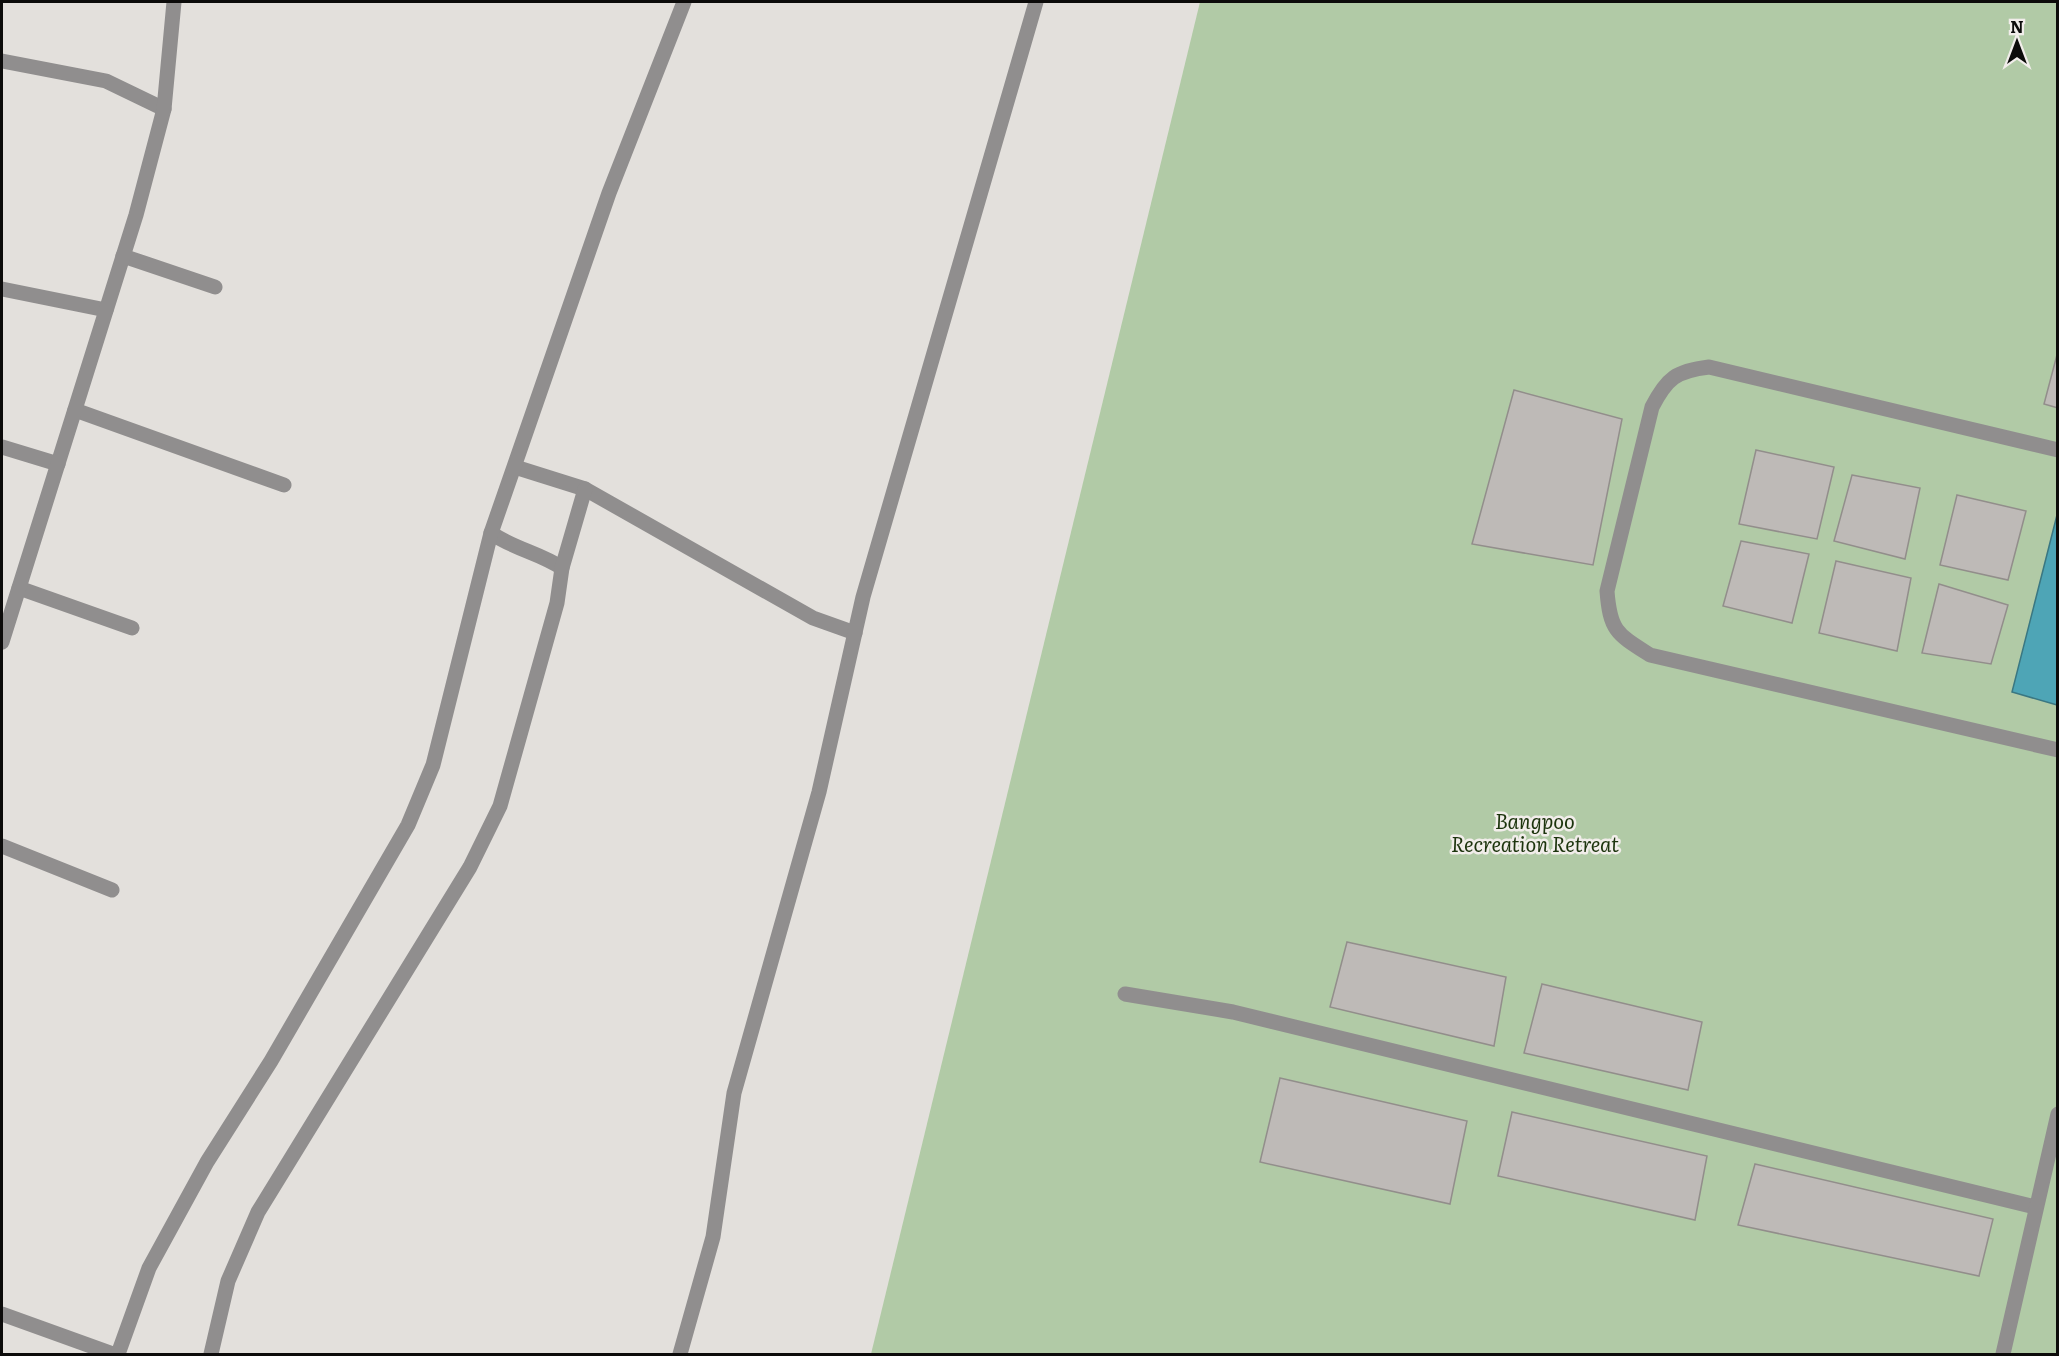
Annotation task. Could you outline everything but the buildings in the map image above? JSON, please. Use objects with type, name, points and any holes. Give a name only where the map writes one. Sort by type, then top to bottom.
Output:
[{"type":"street","points":[[2,642],[123,256],[164,109],[174,2]]},
{"type":"street","points":[[118,1354],[149,1268],[207,1162],[271,1061],[408,825],[433,765],[491,534],[609,193],[684,2]]},
{"type":"street","points":[[680,1354],[713,1237],[734,1093],[819,792],[855,633],[1036,2]]},
{"type":"street","points":[[2,61],[106,81],[164,109]]},
{"type":"street","points":[[123,256],[215,287]]},
{"type":"street","points":[[2,290],[106,310]]},
{"type":"street","points":[[2058,450],[1709,368],[1686,370],[1664,383],[1652,407],[1607,591],[1609,616],[1620,636],[1650,655],[2058,750]]},
{"type":"street","points":[[75,410],[284,485]]},
{"type":"street","points":[[2,447],[58,464]]},
{"type":"street","points":[[515,467],[585,489],[813,618],[855,633]]},
{"type":"street","points":[[211,1354],[228,1281],[258,1212],[470,867],[500,806],[557,603],[562,568],[585,489]]},
{"type":"street","points":[[491,534],[508,545],[547,558],[562,568]]},
{"type":"street","points":[[19,588],[132,628]]},
{"type":"street","points":[[2,846],[112,890]]},
{"type":"street","points":[[1125,994],[1233,1012],[2035,1207]]},
{"type":"street","points":[[2003,1354],[2058,1114]]},
{"type":"street","points":[[2,1314],[113,1354]]},
{"type":"green space","name":"Bangpoo Recreation Retreat","points":[[1200,2],[2057,2],[2057,1354],[871,1354]]},
{"type":"water","points":[[2057,515],[2058,705],[2012,692]]}]
